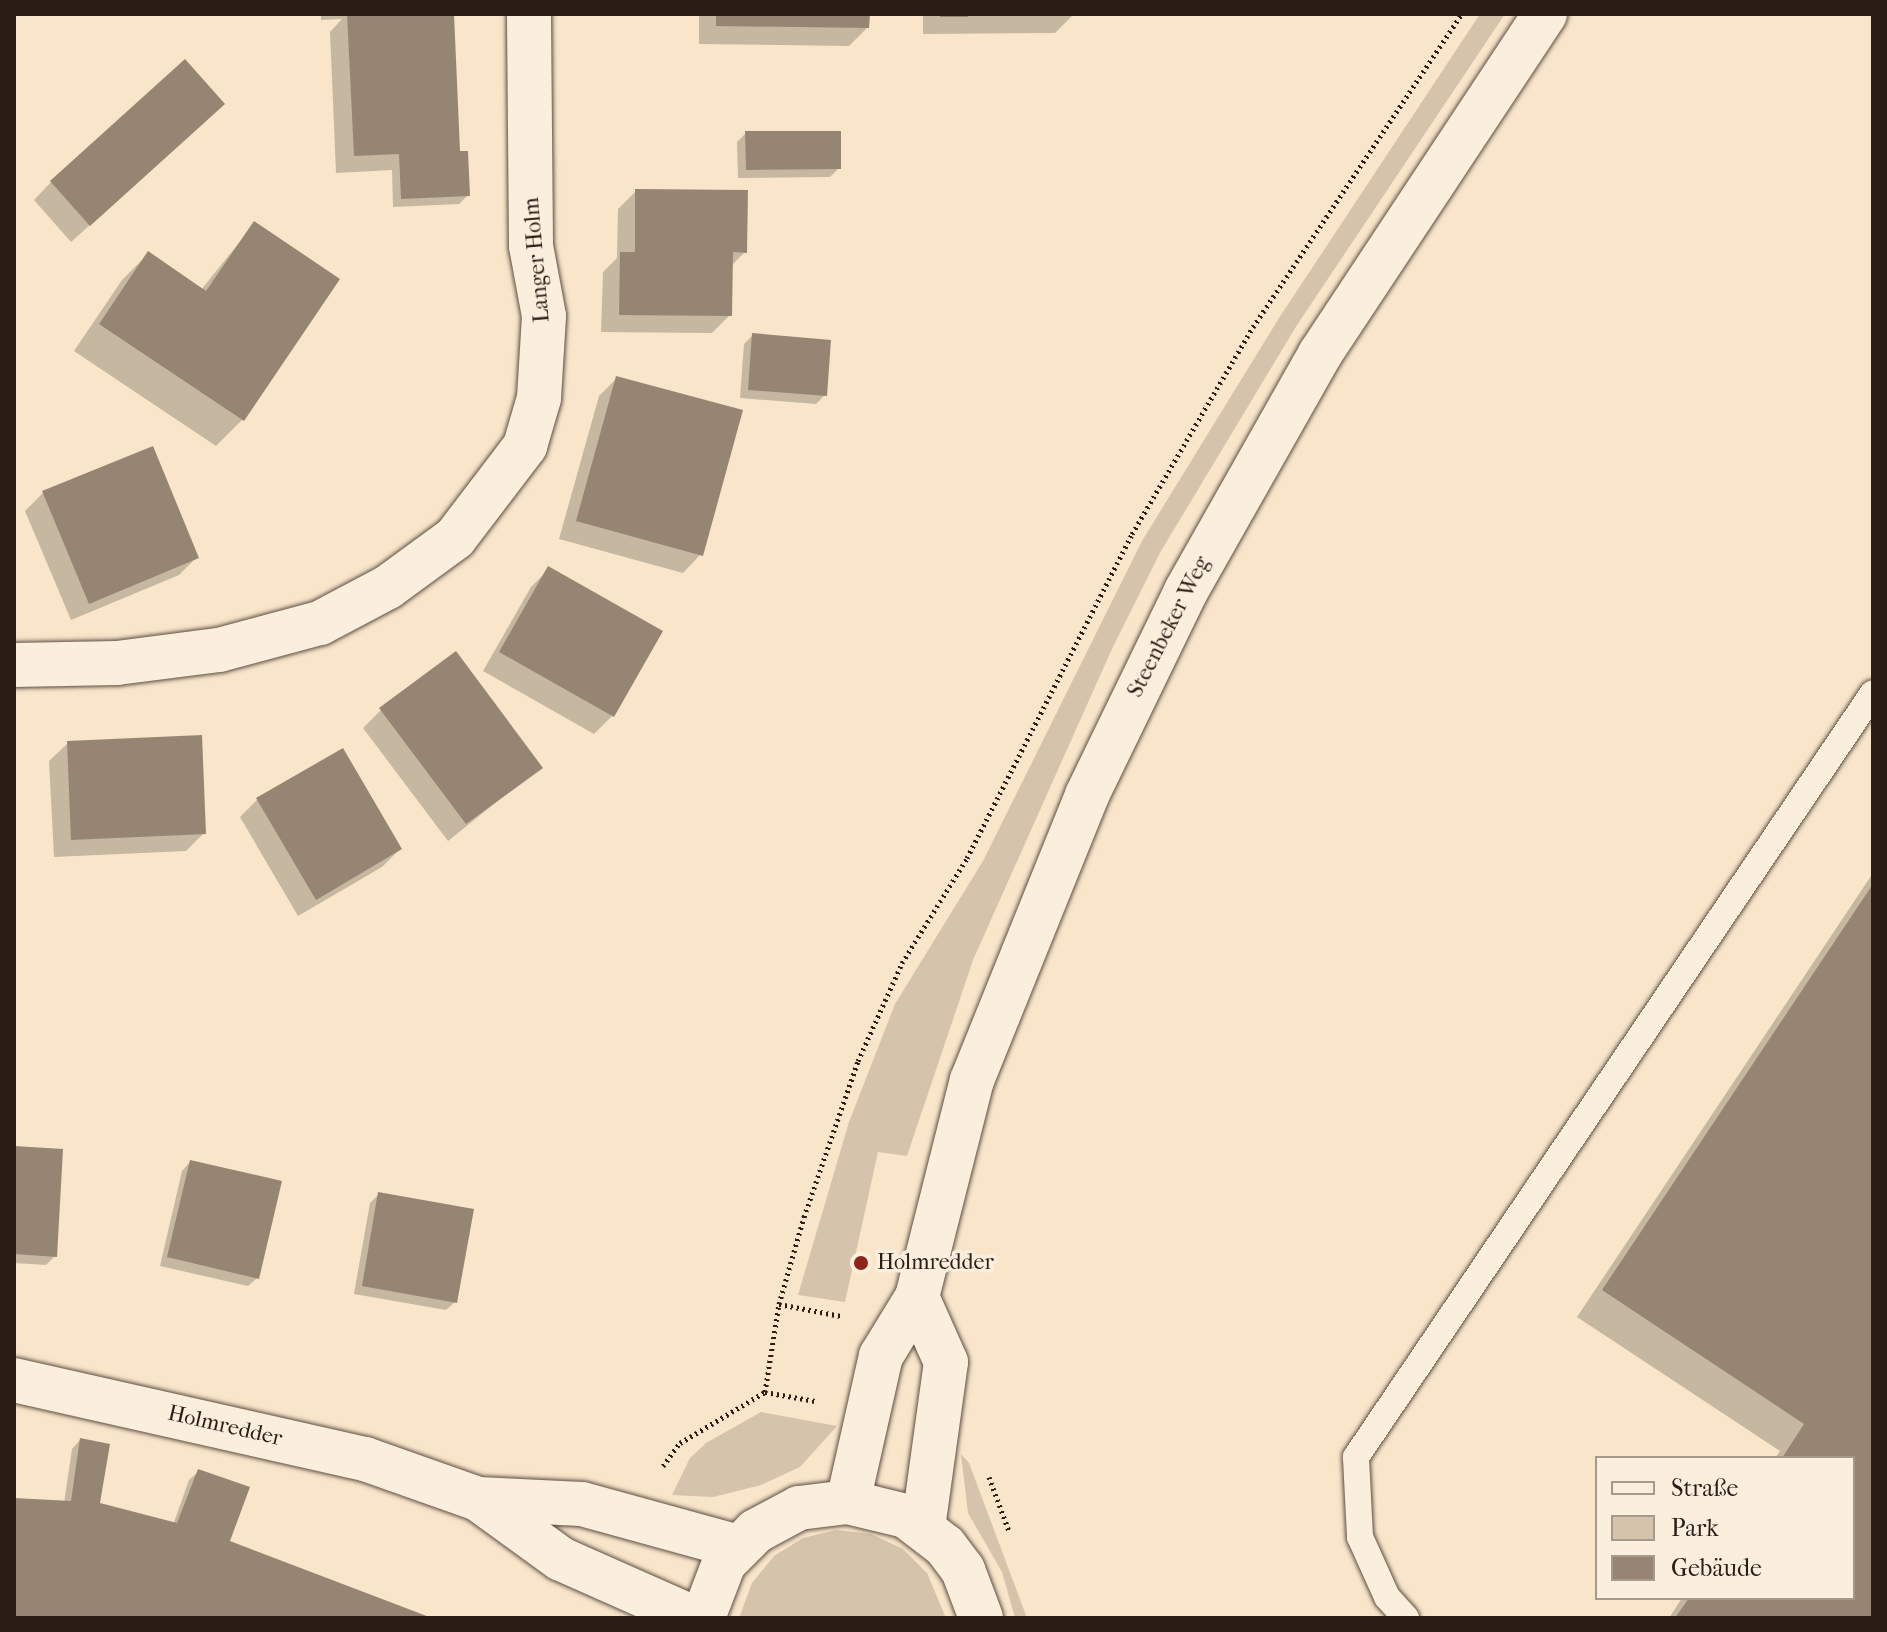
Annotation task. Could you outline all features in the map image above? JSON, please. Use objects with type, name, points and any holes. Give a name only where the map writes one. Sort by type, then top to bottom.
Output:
[{"type":"street","name":"Langer Holm","points":[[14,665],[117,663],[219,650],[320,623],[388,587],[455,538],[525,446],[539,398],[544,316],[531,246],[529,14]]},
{"type":"street","name":"Steenbeker Weg","points":[[848,1502],[881,1356],[917,1297],[972,1080],[999,1002],[1135,694],[1237,498],[1320,354],[1545,14]]},
{"type":"street","points":[[917,1297],[946,1362],[923,1527]]},
{"type":"street","name":"Holmredder","points":[[14,1380],[365,1459],[478,1499],[561,1559],[694,1618]]},
{"type":"street","name":"Holmredder","points":[[478,1499],[582,1504],[738,1547]]},
{"type":"street","points":[[703,1618],[714,1582],[738,1547],[777,1517],[824,1503],[848,1502],[887,1509],[923,1527],[963,1570],[981,1618]]},
{"type":"lane","points":[[1406,1618],[1387,1597],[1360,1537],[1356,1457],[1873,693]]},
{"type":"path","points":[[765,1392],[779,1304],[804,1217],[858,1061],[902,963],[967,858],[1132,534],[1253,327],[1462,14]]},
{"type":"green space","points":[[1480,14],[1505,14],[1297,325],[1161,551],[1111,651],[973,960],[907,1156],[878,1152],[845,1302],[798,1295],[849,1122],[895,1004],[983,861],[1142,541],[1279,318]]},
{"type":"green space","points":[[761,1412],[837,1426],[800,1467],[761,1485],[713,1497],[672,1495],[690,1458],[706,1443]]},
{"type":"green space","points":[[961,1454],[969,1463],[1027,1618],[1015,1618],[1002,1572],[968,1513]]},
{"type":"green space","points":[[836,1530],[871,1534],[903,1549],[927,1573],[946,1618],[739,1618],[752,1583],[774,1556],[803,1538]]},
{"type":"building","points":[[347,14],[454,14],[460,151],[468,151],[470,196],[401,199],[399,154],[354,156]]},
{"type":"building","points":[[716,14],[870,14],[869,28],[716,26]]},
{"type":"building","points":[[940,14],[968,14],[968,17],[940,17]]},
{"type":"building","points":[[185,59],[225,104],[90,226],[50,181]]},
{"type":"building","points":[[745,131],[841,131],[841,169],[746,170]]},
{"type":"building","points":[[635,189],[748,190],[747,253],[733,252],[732,316],[619,315],[620,252],[635,252]]},
{"type":"building","points":[[254,221],[340,279],[244,421],[99,324],[148,251],[206,291]]},
{"type":"building","points":[[752,333],[831,340],[827,396],[748,390]]},
{"type":"building","points":[[616,376],[743,410],[703,556],[576,521]]},
{"type":"building","points":[[153,446],[199,558],[89,604],[42,491]]},
{"type":"building","points":[[548,566],[663,631],[614,717],[499,652]]},
{"type":"building","points":[[456,651],[543,768],[466,824],[379,708]]},
{"type":"building","points":[[202,735],[206,834],[71,840],[67,741]]},
{"type":"building","points":[[343,748],[402,849],[316,900],[256,798]]},
{"type":"building","points":[[1873,884],[1873,1618],[1675,1618],[1688,1600],[1855,1600],[1855,1456],[1783,1456],[1804,1424],[1602,1290]]},
{"type":"building","points":[[14,1146],[63,1149],[57,1257],[14,1254]]},
{"type":"building","points":[[190,1160],[282,1181],[259,1279],[167,1257]]},
{"type":"building","points":[[378,1192],[474,1209],[457,1303],[362,1286]]},
{"type":"building","points":[[80,1438],[110,1444],[100,1503],[177,1523],[198,1469],[250,1487],[230,1541],[432,1618],[14,1618],[14,1498],[71,1501]]},
{"type":"place","name":"Holmredder","points":[[861,1263]]}]
